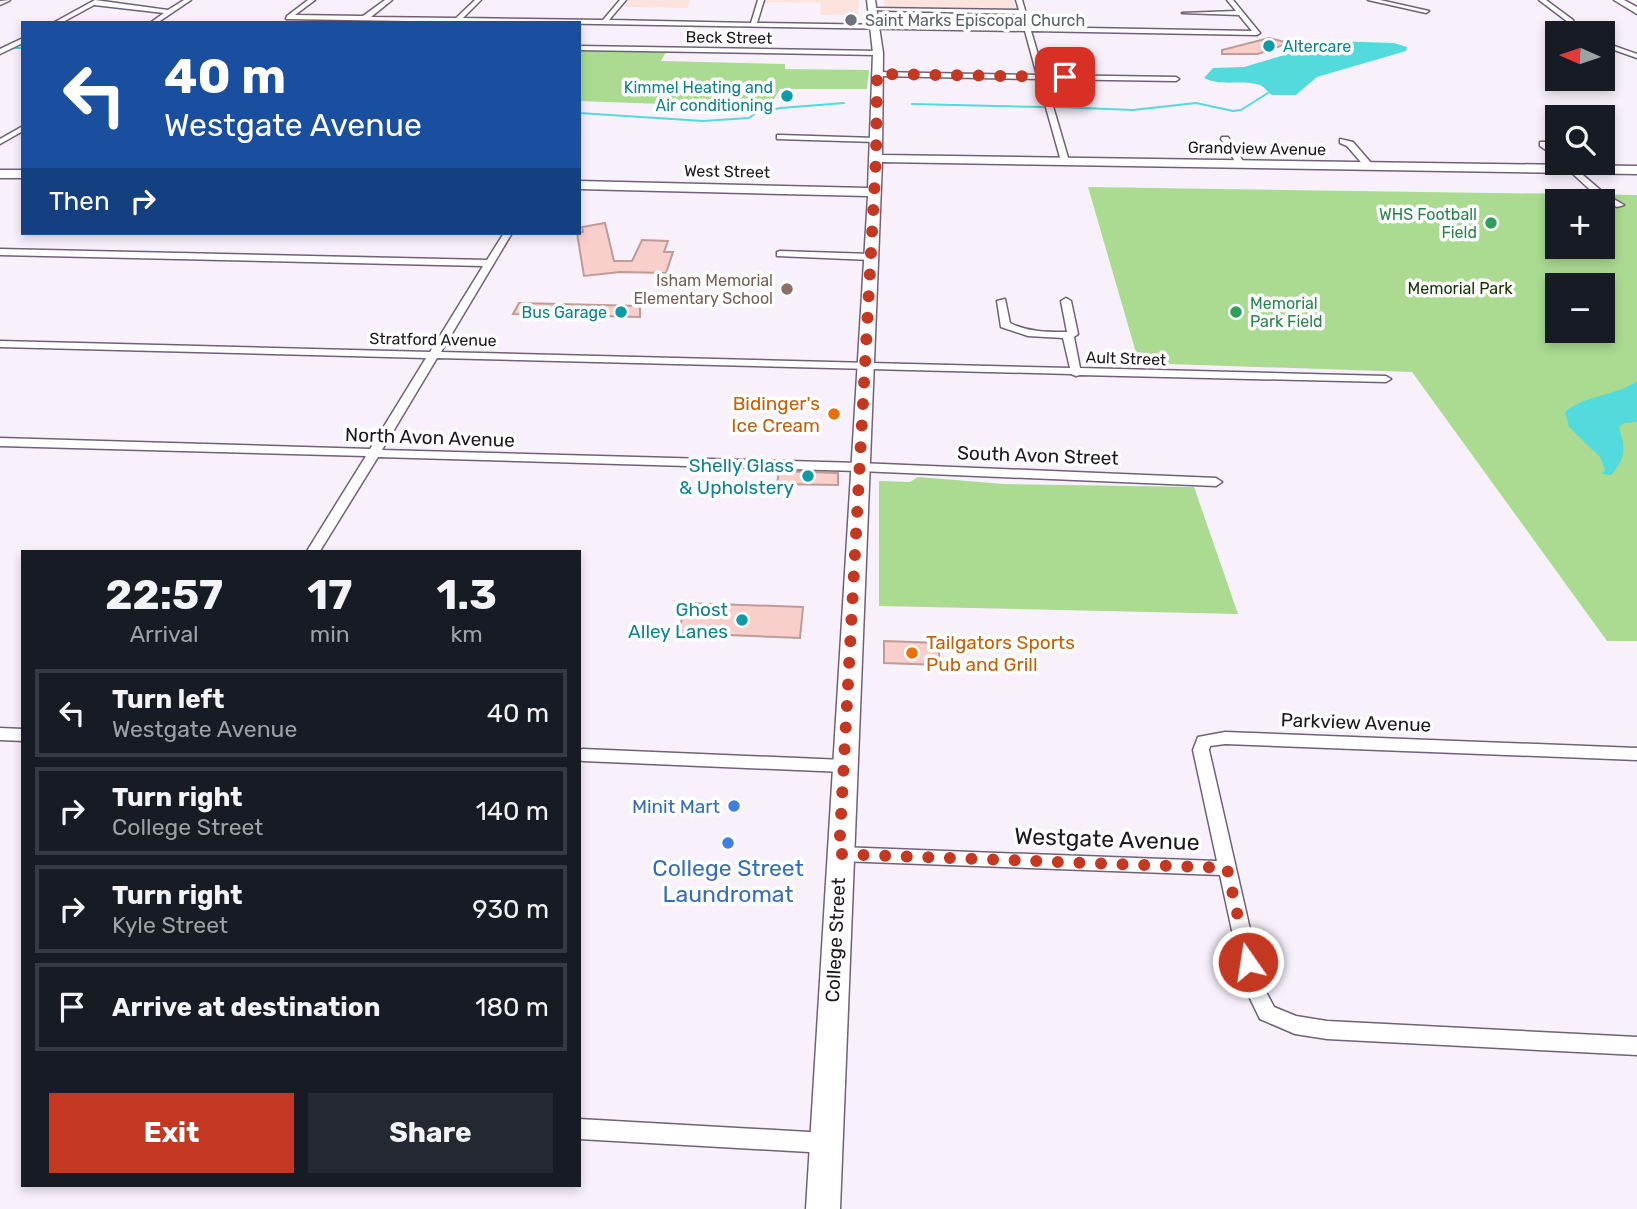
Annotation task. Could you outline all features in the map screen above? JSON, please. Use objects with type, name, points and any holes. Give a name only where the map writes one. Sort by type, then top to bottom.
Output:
[{"type":"main road","points":[[1618,0],[1637,11]]},
{"type":"main road","name":"College Street","points":[[823,1209],[876,149],[877,64],[873,12]]},
{"type":"main road","name":"Grandview Avenue","points":[[876,149],[1065,161],[1545,166]]},
{"type":"main road","name":"Grandview Avenue","points":[[1615,169],[1637,170]]},
{"type":"main road","points":[[0,174],[21,174]]},
{"type":"main road","name":"West Street","points":[[581,186],[874,192]]},
{"type":"street","points":[[0,3],[7,0]]},
{"type":"street","points":[[156,21],[188,0]]},
{"type":"street","points":[[284,21],[312,0]]},
{"type":"street","points":[[364,18],[389,0]]},
{"type":"street","points":[[289,17],[456,21],[478,0]]},
{"type":"street","points":[[605,22],[623,0]]},
{"type":"street","points":[[753,25],[761,0]]},
{"type":"street","points":[[1019,0],[1065,161]]},
{"type":"street","points":[[873,12],[1027,29],[1256,33],[1230,0]]},
{"type":"street","points":[[1371,0],[1426,11]]},
{"type":"street","points":[[1542,0],[1572,21]]},
{"type":"street","points":[[60,21],[96,1],[168,12]]},
{"type":"street","points":[[581,22],[753,25],[873,12],[1022,12]]},
{"type":"street","points":[[1185,13],[1240,13]]},
{"type":"street","points":[[0,41],[21,41]]},
{"type":"street","points":[[0,52],[21,42]]},
{"type":"street","name":"Beck Street","points":[[581,48],[877,64],[1041,77],[1177,79]]},
{"type":"street","points":[[1615,48],[1637,56]]},
{"type":"street","points":[[0,142],[21,129]]},
{"type":"street","points":[[779,137],[876,149]]},
{"type":"street","points":[[1225,139],[1241,164]]},
{"type":"street","points":[[1343,142],[1350,144],[1369,166]]},
{"type":"street","points":[[1579,175],[1602,196],[1620,205]]},
{"type":"street","points":[[315,550],[507,235]]},
{"type":"street","points":[[0,252],[489,263]]},
{"type":"street","points":[[780,254],[871,257]]},
{"type":"street","points":[[1002,301],[1005,325],[1030,334],[1068,335],[1073,334],[1066,301]]},
{"type":"street","points":[[1068,335],[1076,373]]},
{"type":"street","name":"Stratford Avenue","points":[[0,344],[865,366]]},
{"type":"street","name":"Ault Street","points":[[865,366],[1386,379]]},
{"type":"street","name":"North Avon Avenue","points":[[0,442],[859,467]]},
{"type":"street","name":"South Avon Street","points":[[859,467],[1216,482]]},
{"type":"street","points":[[0,734],[21,735]]},
{"type":"street","name":"Parkview Avenue","points":[[1227,868],[1201,760],[1205,740],[1214,738],[1637,754]]},
{"type":"street","points":[[583,755],[844,766]]},
{"type":"street","name":"Westgate Avenue","points":[[839,854],[1227,868]]},
{"type":"street","points":[[1227,868],[1254,986],[1267,1013],[1281,1021],[1327,1030],[1637,1046]]},
{"type":"street","points":[[581,1129],[826,1143]]},
{"type":"shaded area","points":[[628,0],[691,0],[687,8],[623,7]]},
{"type":"shaded area","points":[[763,0],[859,0],[858,15],[820,15],[821,3],[771,2],[761,5]]},
{"type":"shaded area","points":[[884,0],[1012,0],[1016,11],[884,9]]},
{"type":"green space","points":[[581,50],[666,52],[661,61],[785,64],[785,69],[869,70],[867,89],[780,89],[769,108],[581,101]]},
{"type":"green space","name":"Memorial Park","points":[[1088,187],[1545,194],[1545,259],[1615,259],[1615,195],[1637,195],[1637,641],[1607,641],[1412,372],[1139,363]]},
{"type":"green space","points":[[918,477],[1004,484],[1194,487],[1238,614],[879,606],[879,481],[910,482]]},
{"type":"water","points":[[1331,41],[1394,43],[1407,47],[1406,51],[1317,77],[1296,95],[1272,95],[1260,85],[1218,82],[1204,78],[1213,68],[1244,67]]},
{"type":"water","points":[[1637,381],[1637,422],[1624,423],[1619,427],[1623,447],[1620,463],[1611,475],[1602,474],[1605,470],[1600,457],[1569,427],[1565,412],[1582,402],[1620,390]]},
{"type":"building","points":[[1269,38],[1289,43],[1258,54],[1222,54],[1222,50]]},
{"type":"building","name":"Isham Memorial Elementary School","points":[[605,223],[614,261],[632,261],[642,240],[668,241],[664,252],[673,252],[666,273],[620,272],[584,276],[577,235],[583,232],[582,227]]},
{"type":"building","name":"Bus Garage","points":[[519,303],[640,306],[640,317],[513,314]]},
{"type":"building","name":"Shelly Glass & Upholstery","points":[[779,471],[838,473],[838,485],[777,484]]},
{"type":"building","name":"Ghost Alley Lanes","points":[[685,603],[803,607],[800,638],[679,633]]},
{"type":"building","name":"Tailgators Sports Pub and Grill","points":[[884,641],[939,643],[939,665],[884,663]]},
{"type":"waterway","points":[[13,48],[21,48]]},
{"type":"waterway","points":[[1056,107],[1133,110],[1196,103],[1233,111],[1241,110],[1268,93]]},
{"type":"waterway","points":[[581,113],[703,121],[749,118],[758,112],[781,108],[844,103]]},
{"type":"waterway","points":[[912,104],[1043,107]]},
{"type":"place","name":"Saint Marks Episcopal Church","points":[[851,20]]},
{"type":"place","name":"Altercare","points":[[1269,46]]},
{"type":"place","name":"Kimmel Heating and Air conditioning","points":[[787,96]]},
{"type":"place","name":"WHS Football Field","points":[[1491,223]]},
{"type":"place","name":"Isham Memorial Elementary School","points":[[787,289]]},
{"type":"place","name":"Bus Garage","points":[[621,312]]},
{"type":"place","name":"Memorial Park Field","points":[[1236,312]]},
{"type":"place","name":"Bidinger's Ice Cream","points":[[834,414]]},
{"type":"place","name":"Shelly Glass & Upholstery","points":[[808,476]]},
{"type":"place","name":"Ghost Alley Lanes","points":[[742,620]]},
{"type":"place","name":"Tailgators Sports Pub and Grill","points":[[912,653]]},
{"type":"place","name":"Minit Mart","points":[[734,806]]},
{"type":"place","name":"College Street Laundromat","points":[[728,843]]},
{"type":"route","points":[[1065,77],[877,74],[876,158],[839,854],[1227,868],[1248,962]]}]
